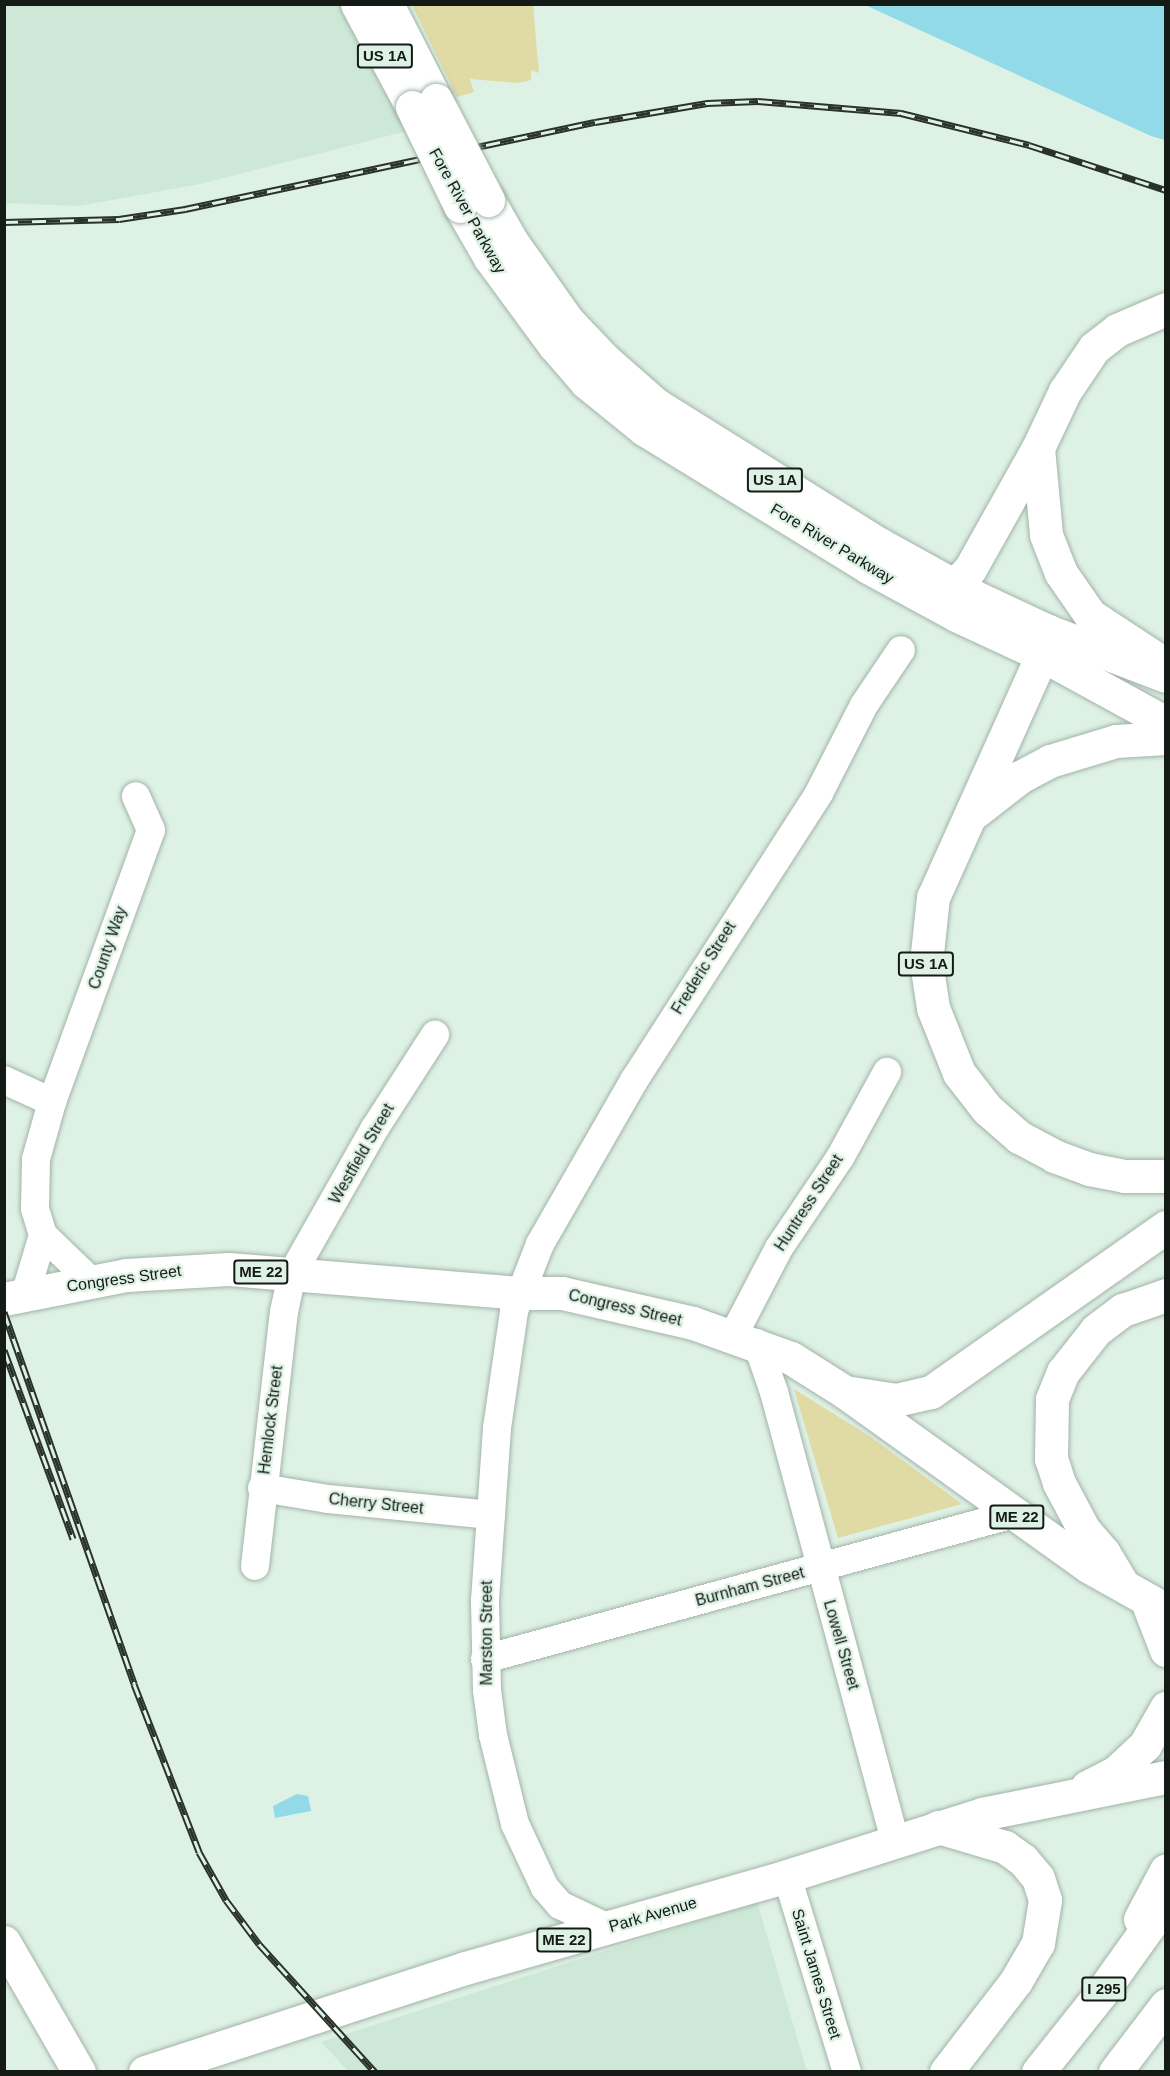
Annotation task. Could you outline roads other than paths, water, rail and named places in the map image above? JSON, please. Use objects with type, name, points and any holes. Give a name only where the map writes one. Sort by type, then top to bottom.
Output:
[{"type":"main road","name":"Fore River Parkway","points":[[357,4],[424,104]]},
{"type":"main road","name":"Fore River Parkway","points":[[387,4],[424,104],[474,203],[535,299],[644,429],[925,598],[1045,643],[1166,676]]},
{"type":"main road","points":[[925,598],[955,585],[970,569],[1038,448],[1065,391],[1094,348],[1117,330],[1166,309]]},
{"type":"main road","name":"Fore River Parkway","points":[[596,371],[655,404],[709,440],[955,585],[1166,723]]},
{"type":"main road","points":[[1038,448],[1046,536],[1061,573],[1090,615],[1166,665]]},
{"type":"main road","name":"US 1A","points":[[1045,643],[969,817],[940,877],[926,939],[933,1008],[959,1073],[1003,1124],[1054,1156],[1125,1176],[1166,1176]]},
{"type":"main road","points":[[969,817],[1013,782],[1050,760],[1116,741],[1166,738]]},
{"type":"main road","points":[[845,1392],[896,1400],[931,1392],[1166,1227]]},
{"type":"main road","name":"Congress Street","points":[[15,1297],[92,1282],[194,1269],[292,1274],[519,1293],[562,1293],[693,1323],[791,1358],[845,1392],[1014,1514],[1145,1599]]},
{"type":"main road","points":[[1166,1295],[1123,1310],[1096,1330],[1063,1372],[1052,1399],[1051,1459],[1059,1483],[1084,1530],[1145,1599],[1166,1650]]},
{"type":"main road","points":[[1069,1796],[1116,1772],[1145,1745],[1166,1708]]},
{"type":"main road","name":"Park Avenue","points":[[145,2072],[465,1968],[787,1876],[896,1843],[938,1827],[1069,1796],[1166,1777]]},
{"type":"main road","points":[[938,1827],[1005,1846],[1023,1860],[1038,1878],[1045,1900],[1038,1943],[1016,1981],[946,2072]]},
{"type":"main road","points":[[1101,1993],[1166,1870]]},
{"type":"main road","name":"I 295","points":[[1038,2072],[1101,1993],[1166,1902]]},
{"type":"main road","points":[[4,1942],[79,2072]]},
{"type":"main road","points":[[1115,2072],[1166,2005]]},
{"type":"street","name":"Frederic Street","points":[[519,1293],[540,1244],[635,1079],[819,793],[864,705],[900,650]]},
{"type":"street","name":"County Way","points":[[43,1235],[35,1208],[36,1159],[52,1102],[151,830],[136,796]]},
{"type":"street","name":"Westfield Street","points":[[292,1274],[375,1128],[435,1035]]},
{"type":"street","name":"Huntress Street","points":[[745,1340],[779,1248],[841,1156],[887,1072]]},
{"type":"street","points":[[4,1080],[52,1102]]},
{"type":"street","points":[[15,1297],[43,1235],[92,1282]]},
{"type":"street","name":"Hemlock Street","points":[[255,1566],[262,1488],[292,1274]]},
{"type":"street","name":"Marston Street","points":[[519,1293],[507,1342],[491,1515],[485,1659],[493,1735],[502,1779],[533,1866],[560,1905],[608,1928]]},
{"type":"street","name":"Lowell Street","points":[[745,1340],[774,1392],[819,1569],[896,1843]]},
{"type":"street","name":"Cherry Street","points":[[262,1488],[328,1499],[491,1515]]},
{"type":"street","name":"Burnham Street","points":[[485,1659],[1014,1514]]},
{"type":"street","name":"Saint James Street","points":[[787,1876],[847,2072]]},
{"type":"water","points":[[865,5],[1165,5],[1165,140],[1151,136]]},
{"type":"water","points":[[297,1794],[308,1796],[311,1811],[275,1818],[273,1806]]},
{"type":"railway","points":[[4,222],[119,219],[185,209],[595,122],[707,103],[758,101],[901,113],[1029,145],[1166,190]]},
{"type":"railway","points":[[4,1312],[134,1684],[199,1852],[226,1900],[259,1944],[375,2072]]},
{"type":"railway","points":[[4,1350],[73,1539]]}]
